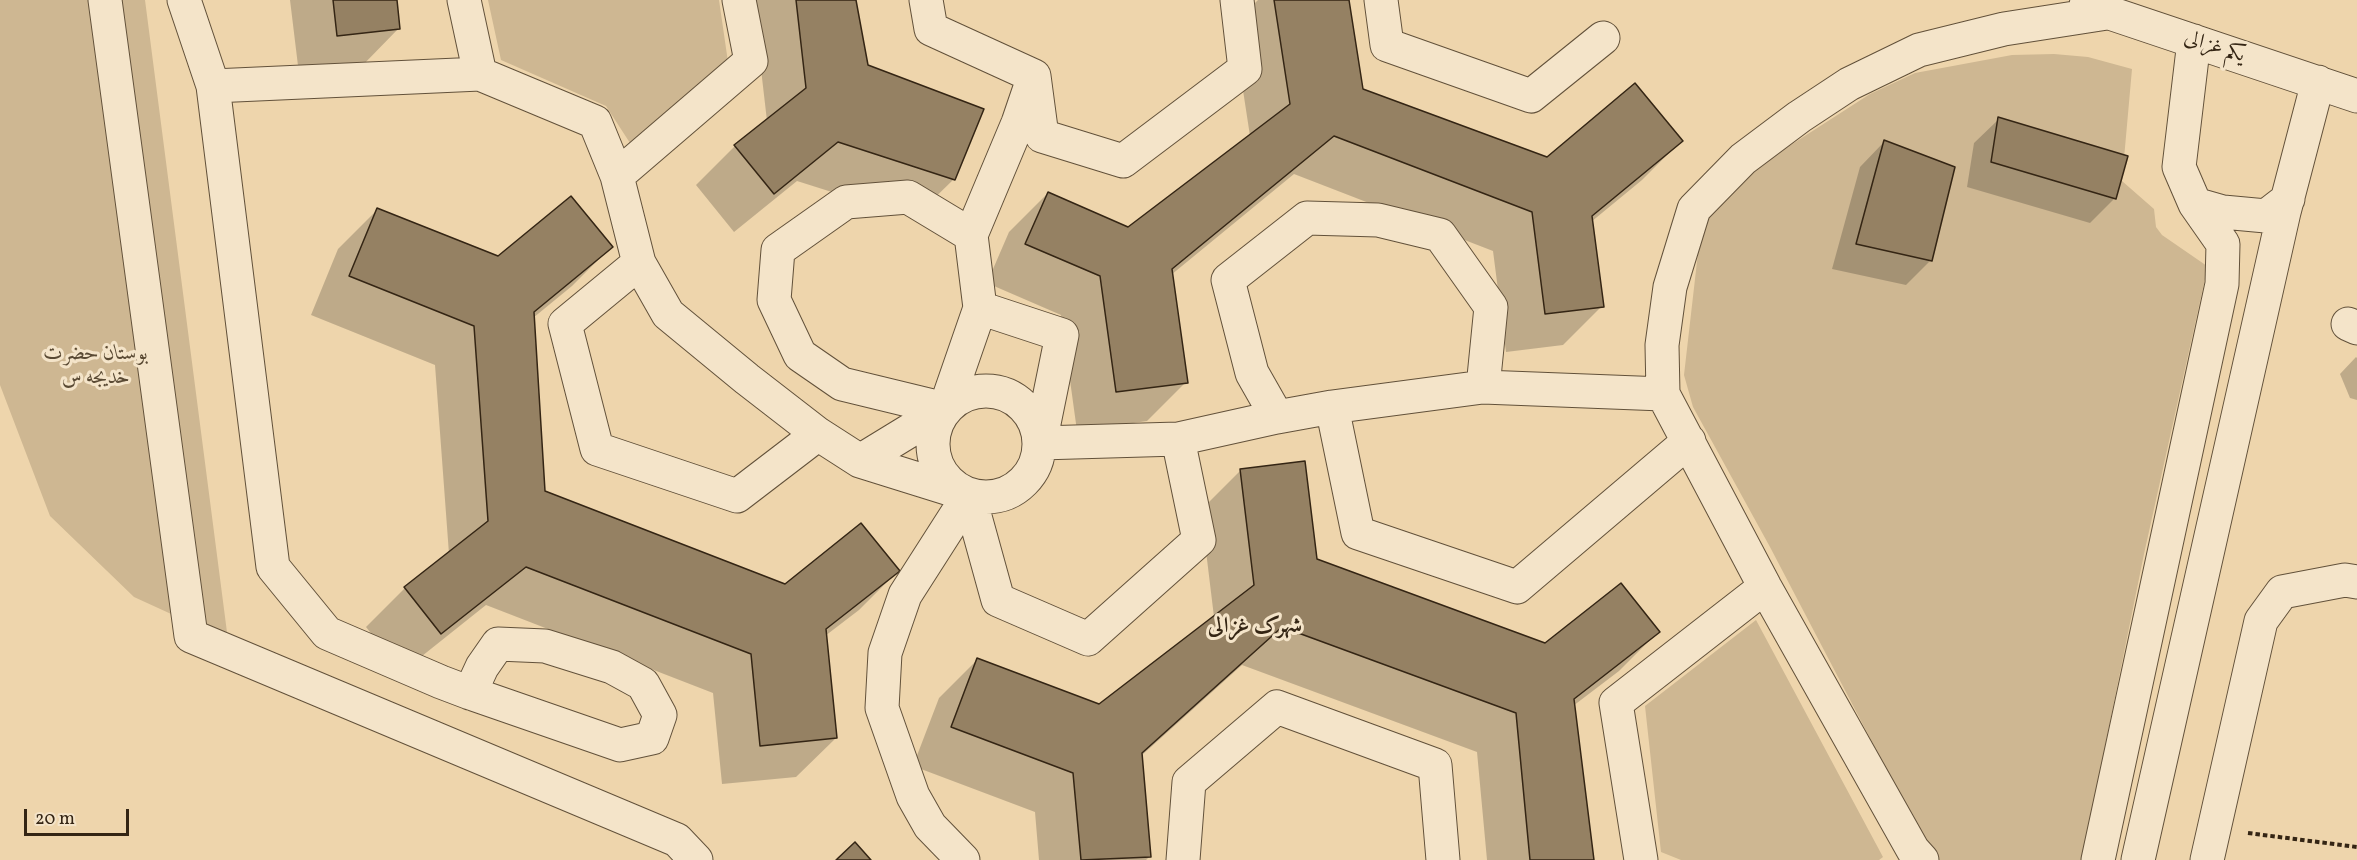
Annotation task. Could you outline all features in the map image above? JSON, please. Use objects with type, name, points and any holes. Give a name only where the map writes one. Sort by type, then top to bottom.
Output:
[{"type":"street","points":[[105,0],[191,636],[677,840],[696,860]]},
{"type":"street","points":[[184,0],[213,86],[273,567],[327,633],[470,693],[620,745],[652,738],[660,715],[643,684],[612,667],[545,645],[498,644],[482,667],[470,693]]},
{"type":"street","points":[[464,0],[480,74]]},
{"type":"street","points":[[618,176],[751,62],[739,0]]},
{"type":"street","points":[[926,0],[931,29],[1034,76]]},
{"type":"street","points":[[1034,76],[1042,136],[1123,161],[1245,69],[1237,0]]},
{"type":"street","points":[[1381,0],[1387,45],[1531,96],[1603,39]]},
{"type":"street","name":"یکم غزالی","points":[[2072,0],[2357,96]]},
{"type":"street","points":[[1911,857],[1662,394],[1662,345],[1670,287],[1694,209],[1743,159],[1799,117],[1849,84],[1919,50],[2004,29],[2107,13]]},
{"type":"street","points":[[2098,860],[2222,284],[2223,244],[2195,204],[2179,166],[2194,41]]},
{"type":"street","points":[[213,86],[480,74],[595,122],[618,176],[639,263],[668,314],[818,434],[860,460],[969,495],[986,498],[1018,488],[1030,476],[1038,460],[1062,335],[980,308]]},
{"type":"street","points":[[1034,76],[1018,123],[971,235],[980,308],[945,410],[936,424],[932,441],[934,458],[942,474],[953,487],[969,495],[998,600],[1088,639],[1199,540],[1178,439]]},
{"type":"street","points":[[2138,860],[2236,423],[2288,199],[2318,82]]},
{"type":"street","points":[[945,410],[842,384],[800,356],[774,300],[778,250],[846,202],[908,197],[971,235]]},
{"type":"street","points":[[2195,204],[2223,212],[2266,216],[2288,199]]},
{"type":"street","points":[[1277,417],[1252,373],[1228,280],[1307,218],[1378,220],[1440,235],[1491,307],[1483,387]]},
{"type":"street","points":[[639,263],[565,324],[597,449],[736,496],[818,434]]},
{"type":"street","points":[[1040,443],[1178,439],[1332,407],[1483,387],[1662,394]]},
{"type":"street","points":[[860,460],[945,410],[959,397],[977,391],[995,391],[1013,397],[1027,409],[1037,425],[1040,443]]},
{"type":"street","points":[[1332,407],[1358,533],[1517,587],[1689,441]]},
{"type":"street","points":[[2193,419],[2236,423]]},
{"type":"street","points":[[963,860],[930,826],[913,796],[882,708],[885,653],[905,595],[969,495]]},
{"type":"street","points":[[2210,845],[2261,621],[2282,592],[2345,580],[2357,582]]},
{"type":"street","points":[[1641,860],[1616,703],[1765,587]]},
{"type":"street","points":[[1183,860],[1189,783],[1277,707],[1435,765],[1443,860]]},
{"type":"path","points":[[2210,845],[2357,847]]},
{"type":"green space","name":"بوستان حضرت خدیجه س","points":[[0,0],[145,0],[228,640],[134,597],[50,516],[0,385]]},
{"type":"green space","points":[[488,0],[719,0],[728,62],[630,143],[606,106],[501,60]]},
{"type":"green space","points":[[2054,54],[2088,57],[2132,69],[2122,181],[2154,209],[2156,227],[2162,235],[2207,266],[2144,554],[2082,860],[1939,860],[1905,805],[1770,547],[1693,407],[1684,375],[1698,253],[1706,218],[1720,200],[1769,159],[1870,94],[1915,73],[2012,55]]},
{"type":"green space","points":[[1756,620],[1883,857],[1879,860],[1681,860],[1661,852],[1645,706]]},
{"type":"building","points":[[333,0],[397,0],[400,29],[337,36]]},
{"type":"building","points":[[796,0],[856,0],[868,65],[984,109],[955,180],[838,142],[774,194],[734,145],[806,88]]},
{"type":"building","points":[[1274,0],[1349,0],[1363,89],[1547,157],[1635,83],[1683,141],[1592,216],[1604,307],[1545,314],[1532,212],[1334,136],[1172,269],[1188,383],[1116,392],[1100,276],[1025,244],[1048,192],[1128,227],[1290,104]]},
{"type":"building","points":[[1998,117],[2128,156],[2116,199],[1991,162]]},
{"type":"building","points":[[1884,140],[1955,167],[1932,261],[1856,244]]},
{"type":"building","points":[[571,196],[613,247],[534,312],[545,491],[785,584],[861,523],[900,571],[826,629],[837,738],[760,746],[751,654],[526,567],[441,634],[404,587],[488,521],[474,326],[349,276],[377,208],[498,256]]},
{"type":"building","points":[[1305,461],[1317,559],[1545,643],[1621,583],[1660,632],[1574,699],[1594,860],[1530,860],[1516,713],[1282,627],[1142,753],[1151,857],[1081,860],[1073,773],[951,727],[977,658],[1099,704],[1254,585],[1240,469]]},
{"type":"building","points":[[855,842],[871,860],[836,860]]},
{"type":"district","name":"شهرک غزالی","points":[[1255,628]]}]
